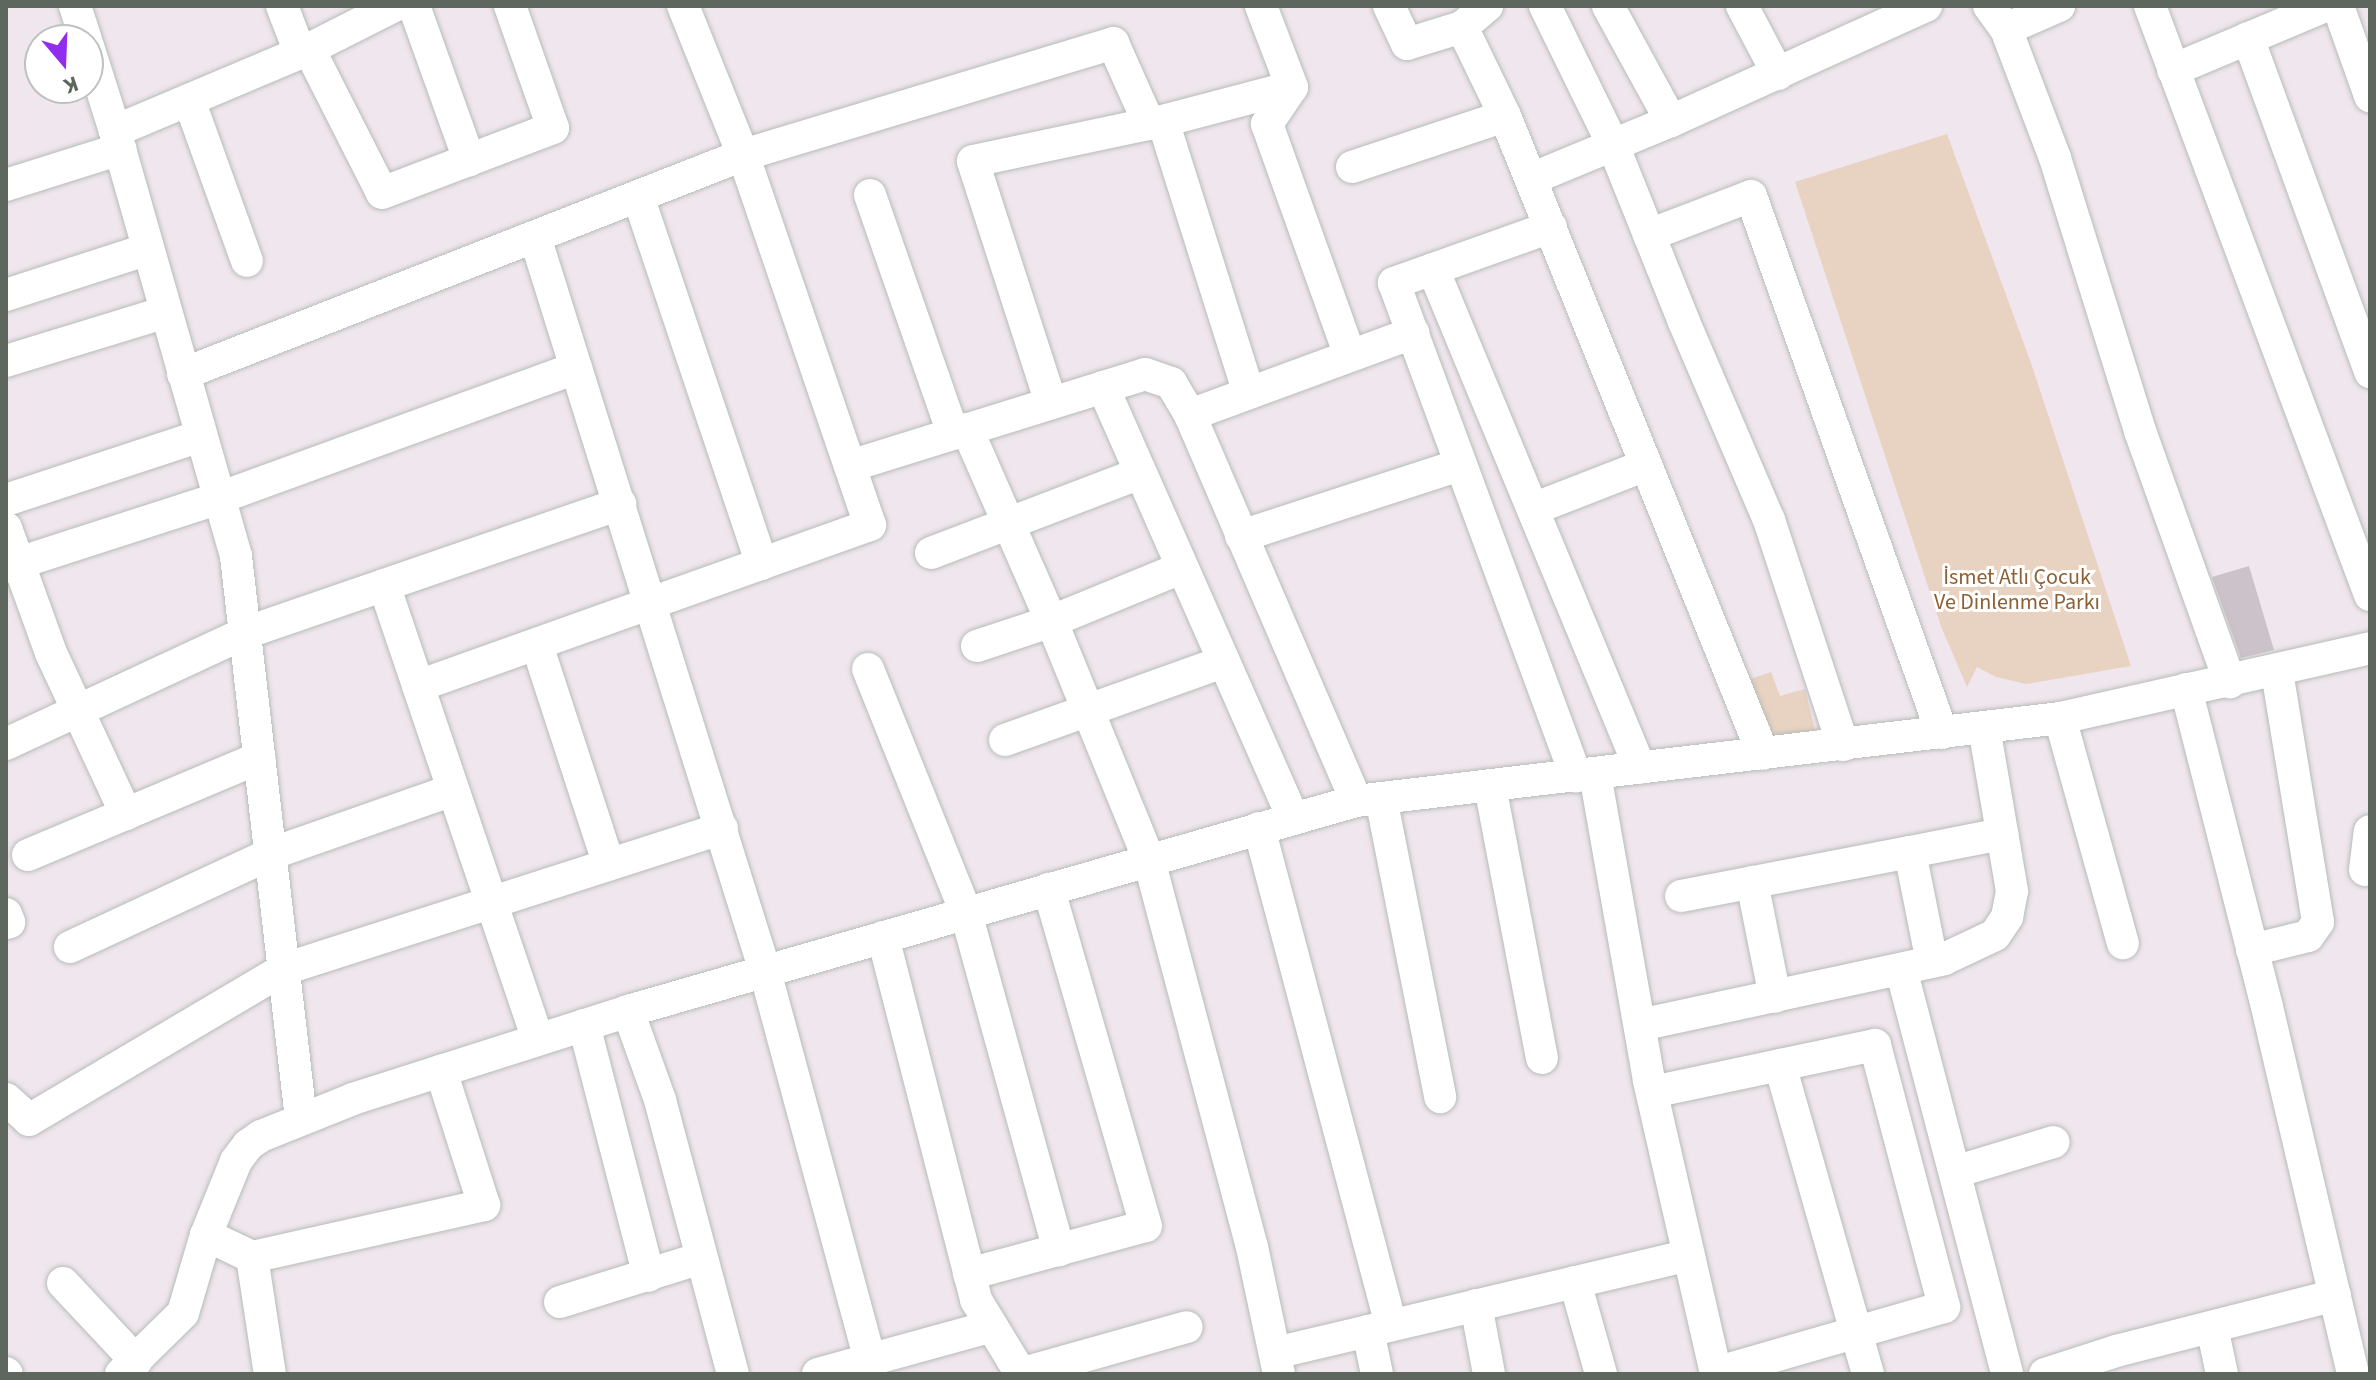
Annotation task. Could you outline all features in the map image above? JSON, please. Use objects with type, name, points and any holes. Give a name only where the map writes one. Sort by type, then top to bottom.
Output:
[{"type":"street","points":[[282,6],[382,193],[553,128],[510,6]]},
{"type":"street","points":[[6,185],[118,140],[189,100],[304,51],[394,6]]},
{"type":"street","points":[[414,6],[469,160]]},
{"type":"street","points":[[418,686],[870,525],[743,155],[683,6]]},
{"type":"street","points":[[1261,6],[1292,87]]},
{"type":"street","points":[[1389,6],[1407,44],[1462,27],[1487,6]]},
{"type":"street","points":[[1545,6],[1613,145],[1769,520],[1843,745]]},
{"type":"street","points":[[1608,6],[1671,121]]},
{"type":"street","points":[[1742,6],[1778,74]]},
{"type":"street","points":[[1531,179],[1778,74],[1866,18],[1926,6]]},
{"type":"street","points":[[2059,6],[1998,18],[2055,158],[2140,431],[2230,682]]},
{"type":"street","points":[[2150,6],[2370,595]]},
{"type":"street","points":[[2173,70],[2325,6]]},
{"type":"street","points":[[2338,6],[2370,96]]},
{"type":"street","points":[[1462,27],[1505,116],[1551,227],[1763,754]]},
{"type":"street","points":[[2248,38],[2370,372]]},
{"type":"street","points":[[183,374],[743,155],[1113,43],[1156,122],[1249,393]]},
{"type":"street","points":[[1051,403],[973,161],[1156,122],[1292,87]]},
{"type":"street","points":[[1292,87],[1267,124],[1350,356]]},
{"type":"street","points":[[104,96],[236,556],[301,1119]]},
{"type":"street","points":[[189,100],[247,261]]},
{"type":"street","points":[[1352,167],[1505,116]]},
{"type":"street","points":[[870,195],[960,432],[1009,525],[1052,621],[1149,860],[1248,1232],[1277,1364],[1380,1328],[1688,1255]]},
{"type":"street","points":[[638,196],[762,564]]},
{"type":"street","points":[[1649,235],[1751,196],[1942,733]]},
{"type":"street","points":[[1551,227],[1394,283],[1460,465],[1586,775],[1652,1092],[1716,1373],[1944,1307],[1875,1045],[1652,1092]]},
{"type":"street","points":[[535,237],[765,971],[870,1359]]},
{"type":"street","points":[[6,295],[148,249]]},
{"type":"street","points":[[1433,269],[1640,768]]},
{"type":"street","points":[[6,361],[166,312]]},
{"type":"street","points":[[1190,415],[1413,333]]},
{"type":"street","points":[[12,564],[219,498],[576,368]]},
{"type":"street","points":[[850,466],[1145,374],[1171,383],[1190,415],[1241,536],[1368,800],[1440,1097]]},
{"type":"street","points":[[1103,387],[1293,818]]},
{"type":"street","points":[[6,500],[201,436]]},
{"type":"street","points":[[1241,536],[1460,465]]},
{"type":"street","points":[[1533,509],[1646,465]]},
{"type":"street","points":[[931,553],[1140,473]]},
{"type":"street","points":[[6,744],[77,708],[245,633],[620,504]]},
{"type":"street","points":[[6,528],[12,564],[126,814]]},
{"type":"street","points":[[977,646],[1052,621],[1181,568]]},
{"type":"street","points":[[384,585],[538,1040]]},
{"type":"street","points":[[537,645],[609,865]]},
{"type":"street","points":[[63,1283],[129,1368],[183,1313],[206,1235],[236,1161],[248,1145],[301,1119],[628,1011],[1293,818],[1368,800],[2060,718],[2370,648]]},
{"type":"street","points":[[1005,740],[1223,662]]},
{"type":"street","points":[[868,669],[966,913],[1059,1250]]},
{"type":"street","points":[[2252,950],[2308,936],[2318,922],[2277,671]]},
{"type":"street","points":[[2186,689],[2353,1374]]},
{"type":"street","points":[[2060,718],[2123,943]]},
{"type":"street","points":[[1640,1025],[1932,962],[1969,949],[1995,935],[2007,917],[2012,891],[1984,728]]},
{"type":"street","points":[[28,855],[259,758]]},
{"type":"street","points":[[1490,786],[1542,1058]]},
{"type":"street","points":[[70,947],[270,854],[453,790]]},
{"type":"street","points":[[6,1099],[29,1120],[284,969],[722,828]]},
{"type":"street","points":[[1259,828],[1380,1328],[1377,1374]]},
{"type":"street","points":[[2365,870],[2370,831]]},
{"type":"street","points":[[1681,896],[2002,834]]},
{"type":"street","points":[[1910,852],[1932,962]]},
{"type":"street","points":[[1752,882],[1775,997]]},
{"type":"street","points":[[969,1274],[1146,1226],[1049,889]]},
{"type":"street","points":[[6,914],[9,922],[6,923]]},
{"type":"street","points":[[883,937],[976,1300],[1020,1374],[1187,1327]]},
{"type":"street","points":[[1901,969],[2007,1374]]},
{"type":"street","points":[[628,1011],[660,1100],[733,1374]]},
{"type":"street","points":[[584,1025],[649,1276]]},
{"type":"street","points":[[1780,1065],[1868,1374]]},
{"type":"street","points":[[206,1235],[252,1257],[484,1205],[441,1071]]},
{"type":"street","points":[[1955,1172],[2054,1142]]},
{"type":"street","points":[[252,1257],[270,1374]]},
{"type":"street","points":[[560,1302],[701,1258]]},
{"type":"street","points":[[1575,1282],[1601,1374]]},
{"type":"street","points":[[2045,1374],[2088,1367],[2212,1327],[2335,1295]]},
{"type":"street","points":[[1476,1305],[1489,1374]]},
{"type":"street","points":[[818,1374],[992,1326]]},
{"type":"street","points":[[2212,1327],[2222,1374]]},
{"type":"green space","name":"İsmet Atlı Çocuk Ve Dinlenme Parkı","points":[[1947,134],[2031,363],[2131,666],[2026,684],[1996,677],[1977,667],[1967,687],[1942,629],[1795,182]]},
{"type":"green space","points":[[1771,672],[1780,696],[1805,689],[1817,739],[1759,746],[1733,685]]},
{"type":"building","points":[[2249,566],[2274,650],[2241,658],[2212,577]]}]
